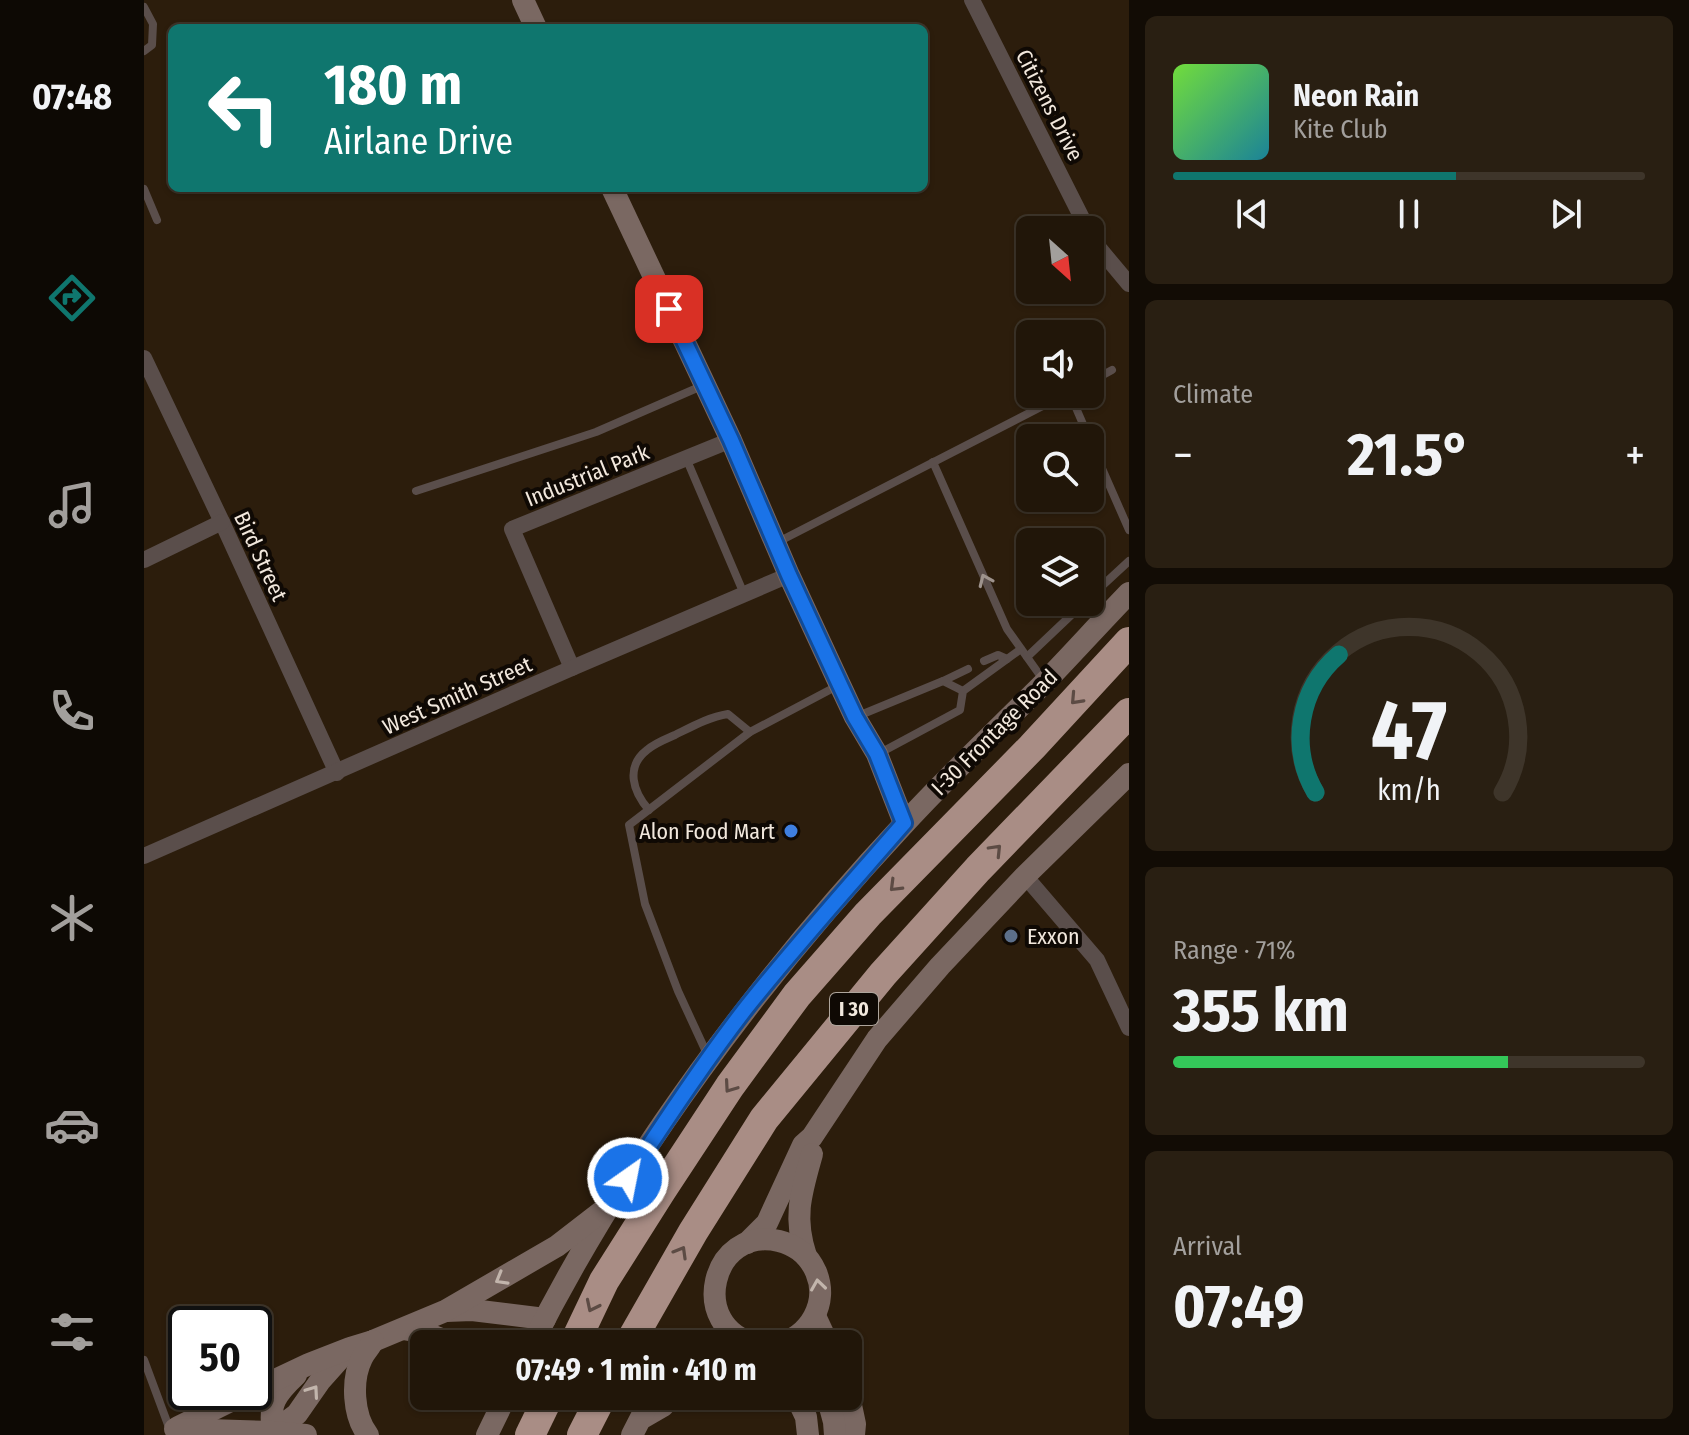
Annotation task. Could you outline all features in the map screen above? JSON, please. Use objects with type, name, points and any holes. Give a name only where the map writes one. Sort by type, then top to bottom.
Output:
[{"type":"highway","name":"I 30","points":[[581,1330],[604,1281],[661,1191],[730,1086],[797,995],[868,914],[1032,747],[1129,642]]},
{"type":"highway","name":"I 30","points":[[637,1330],[693,1232],[764,1119],[893,962],[1129,713]]},
{"type":"highway","points":[[530,1435],[542,1410]]},
{"type":"highway","points":[[582,1435],[595,1410]]},
{"type":"main road","points":[[523,0],[534,24]]},
{"type":"main road","points":[[614,192],[731,440],[840,685],[877,754],[904,823]]},
{"type":"main road","name":"I-30 Frontage Road","points":[[539,1330],[611,1204],[745,1009],[904,823],[1129,593]]},
{"type":"main road","points":[[747,1243],[767,1223],[803,1145],[812,1137],[877,1039],[940,966],[1025,876],[1129,774]]},
{"type":"main road","points":[[806,1256],[798,1229],[801,1191],[812,1154],[812,1137]]},
{"type":"main road","points":[[272,1381],[445,1311],[557,1246],[611,1204]]},
{"type":"main road","points":[[731,1330],[720,1318],[715,1306],[715,1281],[719,1269],[736,1249],[747,1243],[772,1239],[797,1248],[814,1267],[818,1278],[819,1304],[815,1316],[804,1330]]},
{"type":"main road","points":[[445,1311],[472,1310],[545,1319]]},
{"type":"main road","points":[[815,1316],[822,1330]]},
{"type":"main road","points":[[402,1329],[410,1330]]},
{"type":"main road","points":[[368,1435],[356,1406],[356,1376],[362,1358],[373,1341]]},
{"type":"main road","points":[[273,1432],[297,1414],[320,1381],[350,1348]]},
{"type":"main road","points":[[273,1432],[270,1413],[279,1391],[309,1364]]},
{"type":"main road","points":[[169,1431],[192,1410]]},
{"type":"main road","points":[[486,1435],[488,1410]]},
{"type":"main road","points":[[486,1435],[499,1410]]},
{"type":"main road","points":[[636,1427],[658,1410]]},
{"type":"main road","points":[[803,1410],[808,1435]]},
{"type":"main road","points":[[831,1410],[835,1435]]},
{"type":"main road","points":[[852,1410],[854,1435]]},
{"type":"main road","points":[[169,1431],[306,1435]]},
{"type":"street","name":"Citizens Drive","points":[[972,0],[1081,216]]},
{"type":"street","name":"Citizens Drive","points":[[1104,254],[1129,284]]},
{"type":"street","name":"Bird Street","points":[[144,358],[337,773]]},
{"type":"street","name":"Industrial Park","points":[[572,668],[512,529],[731,440]]},
{"type":"street","points":[[144,560],[222,522]]},
{"type":"street","name":"West Smith Street","points":[[144,856],[789,575]]},
{"type":"street","points":[[1025,876],[1097,960],[1129,1028]]},
{"type":"lane","points":[[144,7],[153,24],[152,45],[144,51]]},
{"type":"lane","points":[[144,189],[157,220]]},
{"type":"lane","points":[[1104,374],[1112,370]]},
{"type":"lane","points":[[416,491],[596,432],[705,385]]},
{"type":"lane","points":[[775,543],[1040,408]]},
{"type":"lane","points":[[686,458],[744,594]]},
{"type":"lane","points":[[933,462],[1007,629],[1045,681]]},
{"type":"lane","points":[[1104,473],[1129,530]]},
{"type":"lane","points":[[1104,584],[1129,561]]},
{"type":"lane","points":[[877,754],[960,710],[963,691],[1007,659],[1024,653],[1068,616]]},
{"type":"lane","points":[[984,661],[998,655],[1007,659]]},
{"type":"lane","points":[[855,717],[968,669]]},
{"type":"lane","points":[[943,681],[963,691]]},
{"type":"lane","points":[[710,1059],[678,991],[645,904],[629,825],[750,732],[840,685]]},
{"type":"lane","points":[[649,810],[639,799],[631,775],[638,758],[648,748],[713,716],[728,714],[750,732]]},
{"type":"lane","points":[[144,1360],[169,1431]]},
{"type":"place","name":"Alon Food Mart","points":[[791,831]]},
{"type":"place","name":"Exxon","points":[[1011,936]]},
{"type":"route","points":[[628,1178],[745,1009],[904,823],[877,754],[840,685],[669,309]]}]
